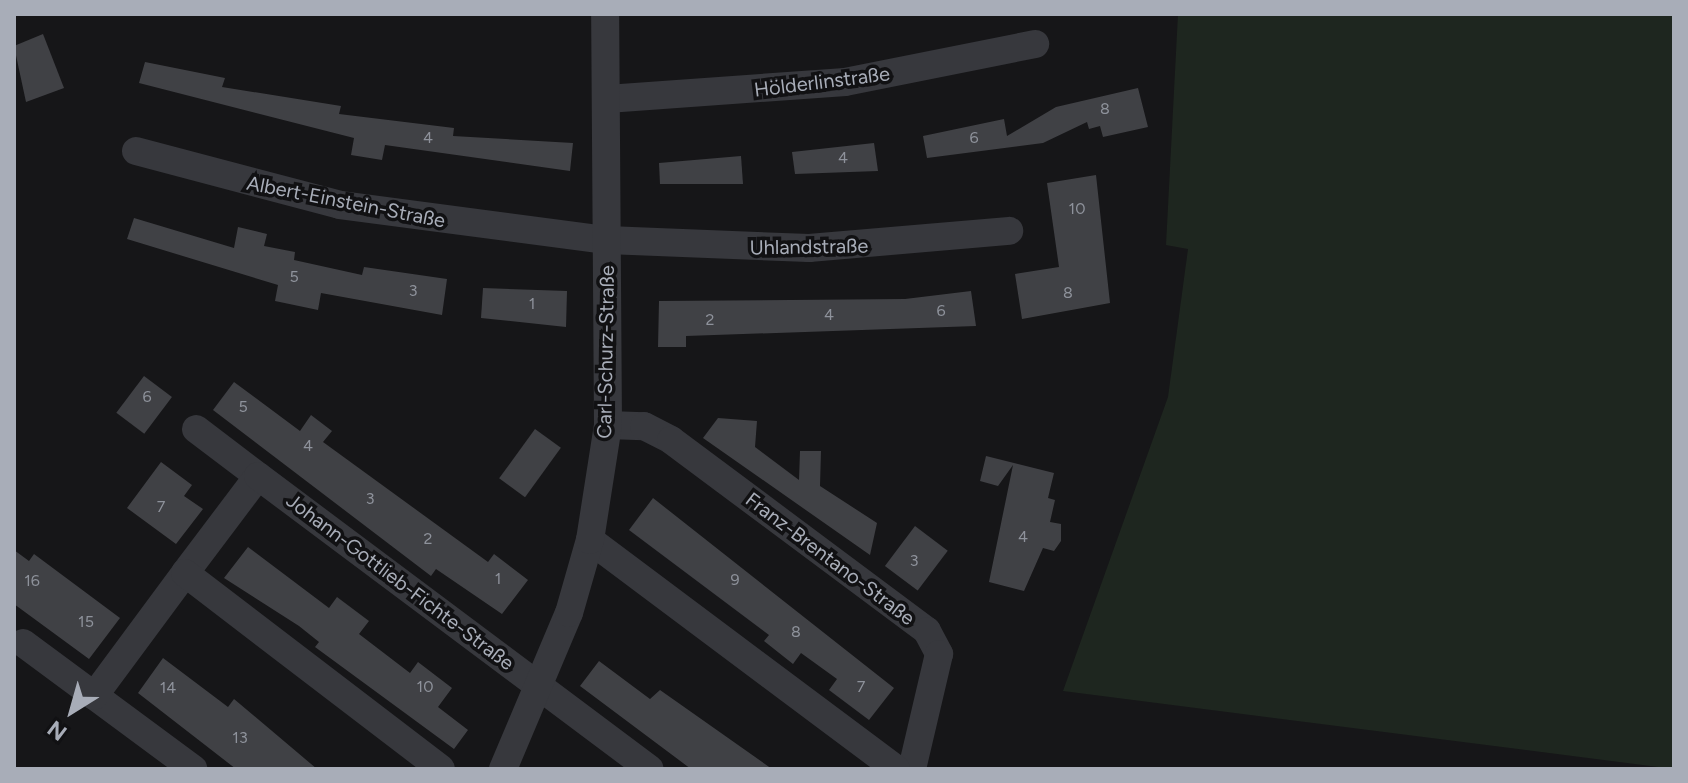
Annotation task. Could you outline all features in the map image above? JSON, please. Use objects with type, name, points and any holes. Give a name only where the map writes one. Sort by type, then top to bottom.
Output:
[{"type":"street","name":"Carl-Schurz-Straße","points":[[503,769],[542,689],[590,540],[608,425],[605,14]]},
{"type":"street","name":"Hölderlinstraße","points":[[607,99],[845,82],[1035,44]]},
{"type":"street","name":"Albert-Einstein-Straße","points":[[136,151],[340,205],[607,240]]},
{"type":"street","name":"Uhlandstraße","points":[[607,240],[785,249],[1009,231]]},
{"type":"street","name":"Franz-Brentano-Straße","points":[[608,425],[644,426],[671,440],[927,631],[939,654],[912,769]]},
{"type":"street","name":"Johann-Gottlieb-Fichte-Straße","points":[[196,429],[649,769]]},
{"type":"street","points":[[94,696],[258,476]]},
{"type":"street","points":[[590,540],[896,769]]},
{"type":"street","points":[[185,573],[441,769]]},
{"type":"street","points":[[23,643],[193,769]]},
{"type":"shaded area","points":[[1178,14],[1674,14],[1674,769],[1063,691],[1168,397],[1188,249],[1166,245]]},
{"type":"building","points":[[43,34],[64,88],[26,102],[14,46]]},
{"type":"building","points":[[145,62],[225,78],[222,87],[341,106],[339,114],[454,128],[453,136],[573,143],[570,171],[385,145],[382,160],[351,155],[354,138],[139,83]]},
{"type":"building","points":[[1138,88],[1148,127],[1103,137],[1100,126],[1089,129],[1087,122],[1043,143],[927,158],[923,136],[1004,119],[1007,136],[1056,107]]},
{"type":"building","points":[[874,143],[878,171],[795,174],[792,152]]},
{"type":"building","points":[[741,156],[743,184],[660,184],[659,163]]},
{"type":"building","points":[[1096,175],[1110,303],[1022,319],[1015,274],[1059,267],[1047,183]]},
{"type":"building","points":[[134,218],[234,248],[238,227],[267,234],[264,246],[295,252],[294,260],[362,275],[364,267],[447,279],[442,315],[321,293],[318,310],[275,301],[278,285],[127,239]]},
{"type":"building","points":[[483,288],[567,291],[566,327],[481,318]]},
{"type":"building","points":[[971,291],[976,326],[686,336],[686,347],[658,347],[659,301],[905,299]]},
{"type":"building","points":[[144,376],[172,397],[144,434],[116,413]]},
{"type":"building","points":[[234,382],[300,431],[311,415],[332,431],[323,442],[488,562],[494,554],[528,580],[502,614],[436,569],[431,576],[213,410]]},
{"type":"building","points":[[718,418],[757,421],[755,447],[799,480],[800,451],[821,451],[820,486],[877,523],[870,555],[703,438]]},
{"type":"building","points":[[535,429],[561,448],[525,497],[499,478]]},
{"type":"building","points":[[986,456],[1054,473],[1048,498],[1055,500],[1050,522],[1061,524],[1061,541],[1054,551],[1043,548],[1024,591],[989,582],[1013,465],[998,486],[980,481]]},
{"type":"building","points":[[161,462],[192,485],[184,496],[203,509],[176,544],[127,508]]},
{"type":"building","points":[[653,498],[894,688],[869,720],[829,690],[837,679],[801,653],[793,664],[764,641],[769,635],[629,530]]},
{"type":"building","points":[[915,526],[948,551],[918,591],[885,566]]},
{"type":"building","points":[[248,547],[329,608],[337,597],[369,621],[359,634],[410,673],[418,662],[452,688],[438,707],[468,730],[454,749],[315,647],[319,642],[299,626],[224,578]]},
{"type":"building","points":[[14,550],[29,561],[34,554],[120,618],[89,659],[14,604]]},
{"type":"building","points":[[163,658],[228,707],[234,699],[317,769],[236,769],[138,693]]},
{"type":"building","points":[[599,661],[650,699],[660,690],[772,769],[691,769],[580,686]]}]
